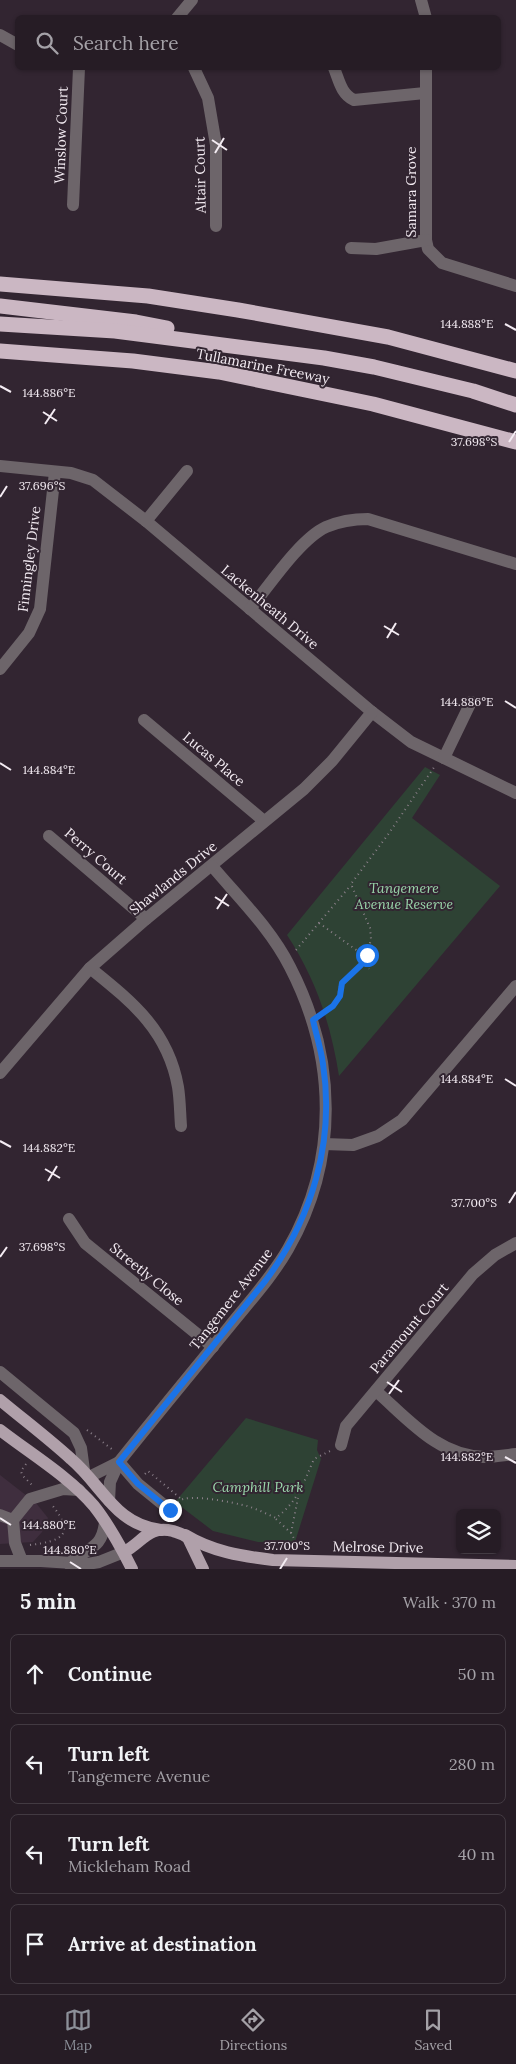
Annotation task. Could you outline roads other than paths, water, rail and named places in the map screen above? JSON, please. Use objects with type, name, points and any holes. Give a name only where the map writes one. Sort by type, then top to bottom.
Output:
[{"type":"highway","points":[[0,284],[148,296],[247,311],[388,337],[516,372]]},
{"type":"highway","points":[[0,306],[136,322],[324,358]]},
{"type":"highway","name":"Tullamarine Freeway","points":[[0,324],[115,331],[324,358],[437,382],[516,405]]},
{"type":"highway","name":"Tullamarine Freeway","points":[[0,350],[133,361],[219,372],[373,404],[516,442]]},
{"type":"main road","name":"Melrose Drive","points":[[0,1400],[86,1473],[109,1502],[128,1519],[143,1526],[185,1535],[225,1553],[273,1560],[516,1566]]},
{"type":"main road","points":[[0,1430],[78,1490],[105,1522],[124,1552],[132,1569]]},
{"type":"main road","points":[[124,1552],[135,1546],[147,1534],[161,1530]]},
{"type":"main road","points":[[185,1535],[192,1544],[203,1569]]},
{"type":"street","points":[[180,15],[192,0]]},
{"type":"street","points":[[421,0],[425,15]]},
{"type":"street","points":[[0,35],[15,43]]},
{"type":"street","name":"Winslow Court","points":[[73,205],[79,70]]},
{"type":"street","name":"Altair Court","points":[[195,70],[208,98],[216,145],[216,226]]},
{"type":"street","points":[[335,70],[343,91],[354,100],[425,93]]},
{"type":"street","name":"Samara Grove","points":[[426,70],[426,240],[428,250],[442,263],[516,286]]},
{"type":"street","points":[[351,248],[376,248],[426,240]]},
{"type":"street","name":"Lackenheath Drive","points":[[0,466],[71,473],[92,480],[146,521],[372,712],[411,742],[516,793]]},
{"type":"street","points":[[146,521],[188,471]]},
{"type":"street","name":"Finningley Drive","points":[[0,669],[29,633],[40,609],[54,472]]},
{"type":"street","points":[[250,609],[302,546],[314,535],[325,527],[348,520],[368,519],[516,564]]},
{"type":"street","points":[[442,758],[471,702]]},
{"type":"street","name":"Shawlands Drive","points":[[0,1074],[90,968],[146,919],[304,789],[332,761],[372,712]]},
{"type":"street","name":"Lucas Place","points":[[144,720],[264,821]]},
{"type":"street","name":"Perry Court","points":[[49,836],[146,919]]},
{"type":"street","name":"Tangemere Avenue","points":[[109,1502],[110,1482],[120,1460],[263,1285],[288,1249],[307,1210],[324,1144],[326,1108],[324,1065],[313,1020],[290,966],[256,917],[212,866]]},
{"type":"street","points":[[90,968],[132,1003],[157,1032],[167,1051],[178,1086],[181,1126]]},
{"type":"street","points":[[324,1144],[353,1145],[378,1136],[402,1120],[516,986]]},
{"type":"street","name":"Streetly Close","points":[[69,1219],[85,1243],[213,1347]]},
{"type":"street","name":"Paramount Court","points":[[341,1445],[346,1426],[474,1274],[495,1255],[516,1243]]},
{"type":"street","points":[[0,1372],[74,1434],[81,1448],[86,1473]]},
{"type":"street","points":[[376,1391],[431,1440],[457,1453],[485,1457],[516,1454]]},
{"type":"street","points":[[120,1460],[138,1484],[170,1510]]},
{"type":"street","name":"Tangemere Avenue","points":[[86,1473],[120,1460]]},
{"type":"street","points":[[22,1561],[15,1544],[13,1520],[30,1498],[63,1489],[78,1490]]},
{"type":"street","points":[[0,1515],[13,1520]]},
{"type":"street","points":[[69,1564],[75,1557],[92,1550],[99,1542],[105,1522]]},
{"type":"street","points":[[0,1562],[93,1563],[124,1552]]},
{"type":"park label","name":"Tangemere Avenue Reserve","points":[[404,896]]},
{"type":"park label","name":"Camphill Park","points":[[258,1487]]}]
